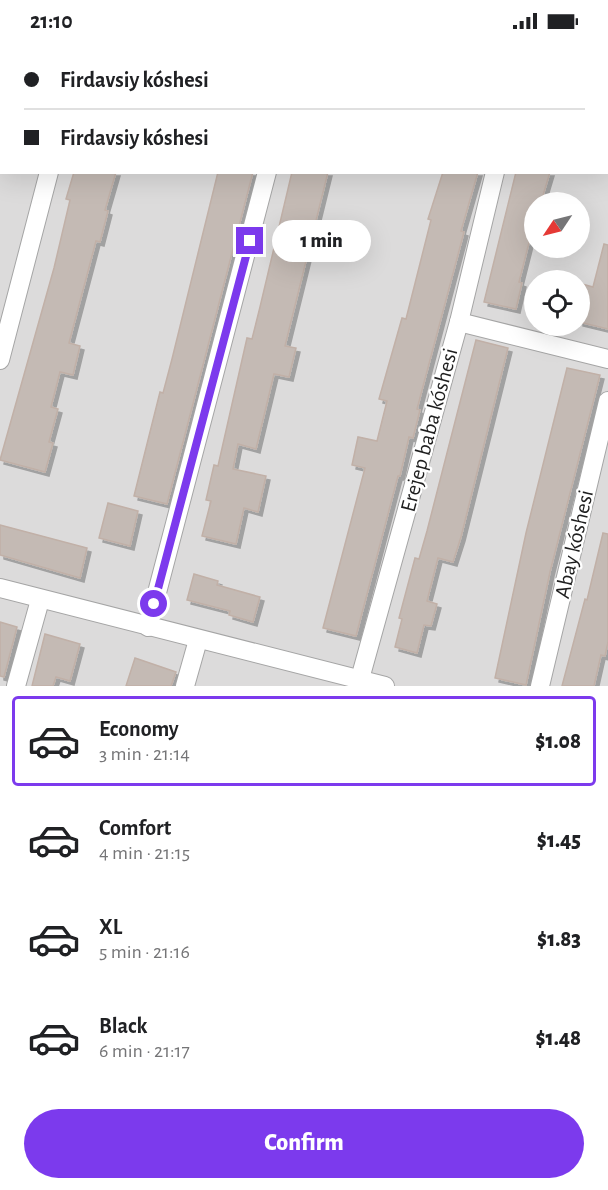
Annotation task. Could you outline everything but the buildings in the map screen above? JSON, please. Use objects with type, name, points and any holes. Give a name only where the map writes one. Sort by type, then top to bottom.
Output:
[{"type":"street","points":[[0,360],[48,174]]},
{"type":"street","points":[[148,627],[266,174]]},
{"type":"street","name":"Erejep baba kóshesi","points":[[358,683],[459,322],[495,174]]},
{"type":"street","points":[[459,322],[608,359]]},
{"type":"street","name":"Abay kóshesi","points":[[540,686],[608,401]]},
{"type":"street","points":[[0,588],[358,683],[385,686]]},
{"type":"street","points":[[16,686],[40,600]]},
{"type":"street","points":[[185,686],[198,640]]},
{"type":"shaded area","points":[[0,174],[608,174],[608,686],[0,686]]},
{"type":"route","points":[[154,604],[250,241]]}]
